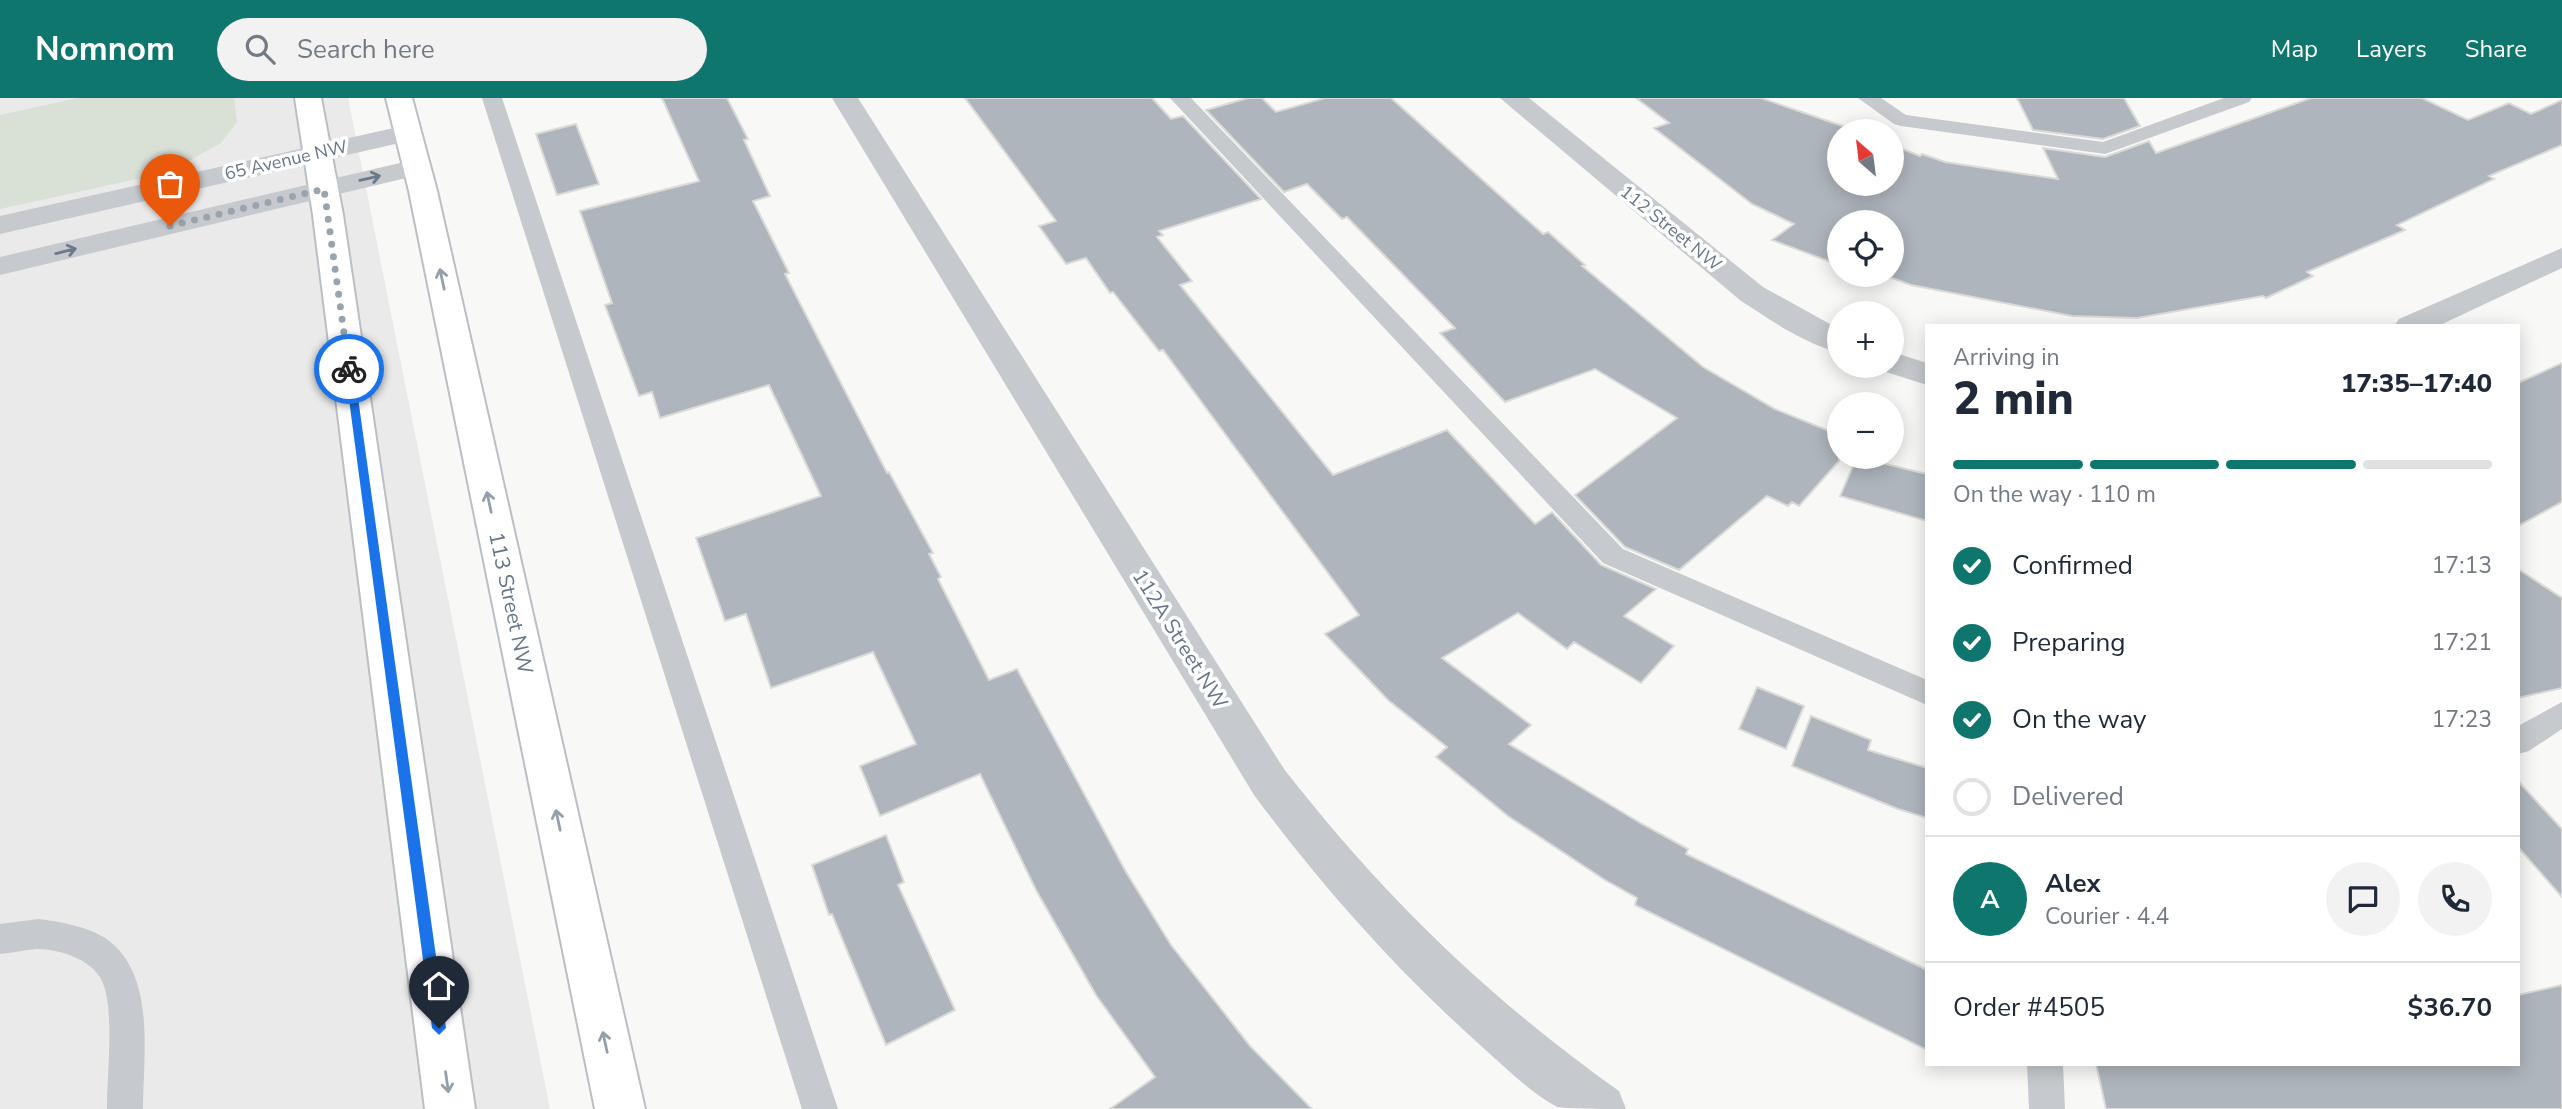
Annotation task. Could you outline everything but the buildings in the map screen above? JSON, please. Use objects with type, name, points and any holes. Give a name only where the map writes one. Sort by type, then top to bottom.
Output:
[{"type":"main road","points":[[308,98],[450,1109]]},
{"type":"main road","name":"113 Street NW","points":[[399,98],[620,1109]]},
{"type":"street","name":"112A Street NW","points":[[845,98],[1269,782],[1300,824],[1369,907],[1432,972],[1497,1030],[1601,1109]]},
{"type":"street","name":"112 Street NW","points":[[1513,98],[1752,294],[1827,336]]},
{"type":"street","name":"65 Avenue NW","points":[[0,225],[320,171],[412,150]]},
{"type":"street","name":"65 Avenue NW","points":[[0,267],[320,171]]},
{"type":"street","points":[[2414,324],[2562,257]]},
{"type":"street","points":[[1904,367],[1925,373]]},
{"type":"lane","points":[[492,98],[820,1109]]},
{"type":"lane","points":[[1181,98],[1613,556],[1925,692]]},
{"type":"lane","points":[[1868,98],[1901,120],[2105,148],[2242,98]]},
{"type":"lane","points":[[2520,741],[2562,714]]},
{"type":"lane","points":[[0,939],[39,934],[70,939],[93,950],[113,967],[122,987],[125,1017],[125,1109]]},
{"type":"lane","points":[[2045,1066],[2047,1109]]},
{"type":"shaded area","points":[[0,98],[348,98],[550,1109],[0,1109]]},
{"type":"shaded area","points":[[78,98],[234,98],[237,122],[221,143],[181,165],[146,177],[0,209],[0,115]]},
{"type":"way so far","points":[[170,226],[324,189],[349,369]]},
{"type":"route","points":[[349,369],[439,1028]]}]
